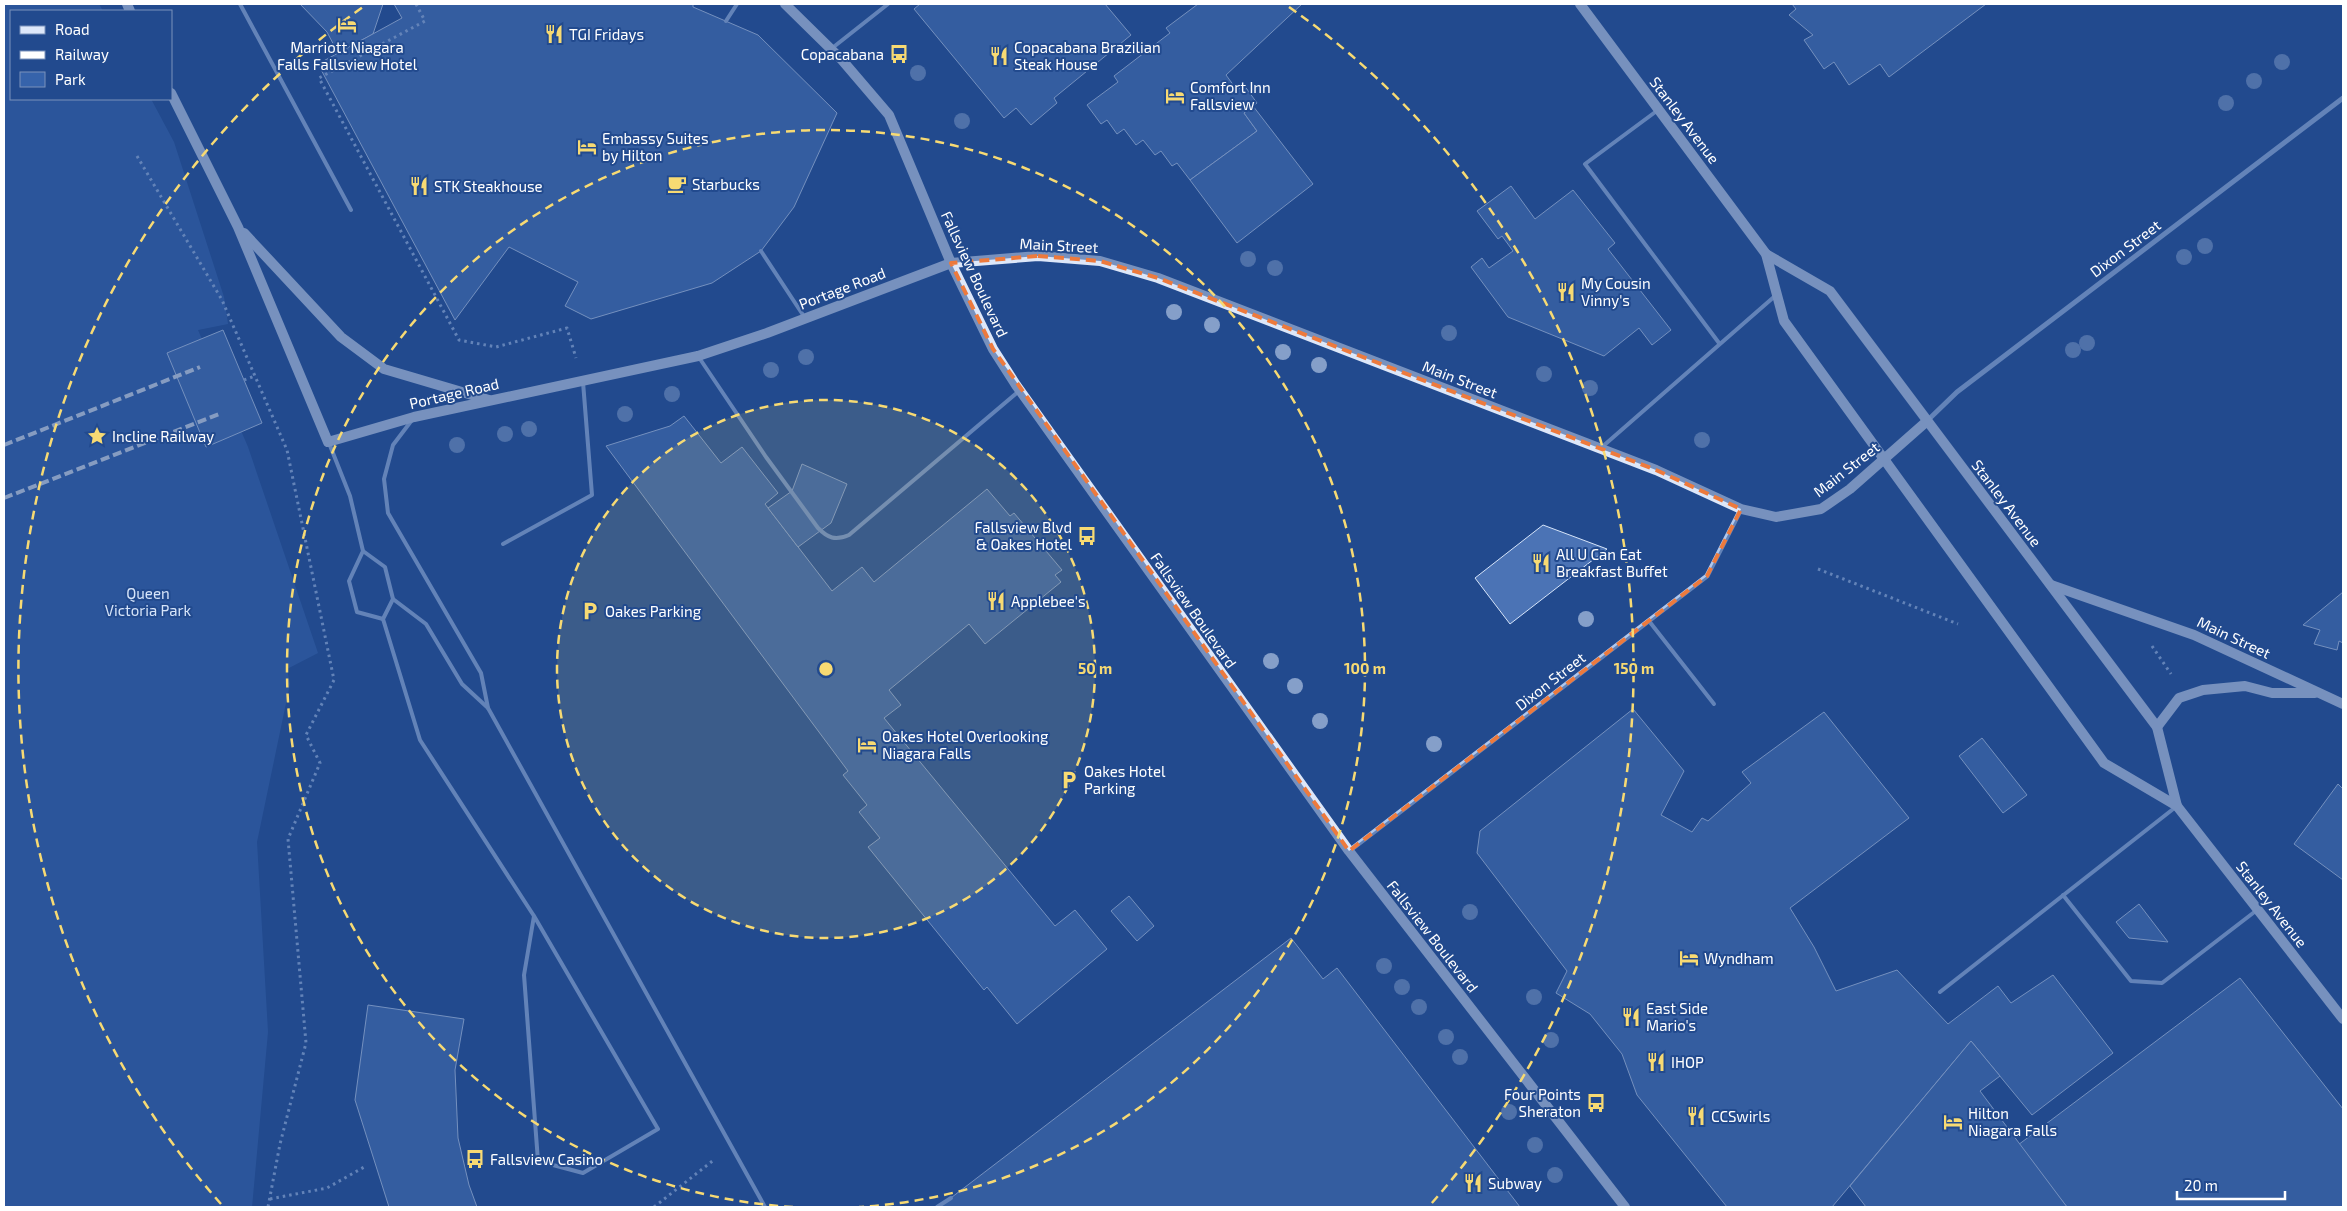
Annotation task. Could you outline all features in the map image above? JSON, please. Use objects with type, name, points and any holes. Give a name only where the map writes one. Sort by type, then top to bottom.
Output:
[{"type":"main road","name":"Fallsview Boulevard","points":[[786,4],[831,49],[889,116],[951,263],[993,348],[1020,390],[1349,851],[1626,1207]]},
{"type":"main road","name":"Stanley Avenue","points":[[1580,4],[1766,254],[1784,320],[1883,460],[2104,763],[2177,806],[2343,1019]]},
{"type":"main road","points":[[172,95],[238,227],[328,442]]},
{"type":"main road","points":[[238,227],[341,338],[384,369],[490,400]]},
{"type":"main road","name":"Stanley Avenue","points":[[1766,254],[1830,291],[1926,422],[2157,727],[2177,806]]},
{"type":"main road","name":"Main Street","points":[[951,263],[1038,256],[1100,261],[1158,278],[1656,470],[1741,510],[1776,517],[1821,509],[1850,488],[1926,422]]},
{"type":"main road","name":"Portage Road","points":[[328,442],[414,417],[698,356],[767,333],[951,263]]},
{"type":"main road","name":"Main Street","points":[[2051,585],[2194,634],[2343,704]]},
{"type":"main road","name":"Main Street","points":[[2157,727],[2179,698],[2203,690],[2245,686],[2272,692],[2318,693]]},
{"type":"street","name":"Dixon Street","points":[[1926,422],[1957,392],[2343,98]]},
{"type":"street","name":"Dixon Street","points":[[1349,851],[1707,576],[1741,510]]},
{"type":"lane","points":[[240,4],[351,210]]},
{"type":"lane","points":[[726,21],[737,4]]},
{"type":"lane","points":[[831,49],[888,4]]},
{"type":"lane","points":[[1659,110],[1585,164],[1719,343]]},
{"type":"lane","points":[[761,251],[804,318]]},
{"type":"lane","points":[[1600,449],[1777,294]]},
{"type":"lane","points":[[698,356],[755,441],[818,528],[827,537],[840,539],[849,535],[1020,390]]},
{"type":"lane","points":[[503,544],[592,495],[582,380]]},
{"type":"lane","points":[[414,417],[393,445],[384,479],[388,513],[481,673],[488,708],[765,1207]]},
{"type":"lane","points":[[328,442],[350,496],[363,551],[349,581],[357,612],[383,619]]},
{"type":"lane","points":[[363,551],[385,567],[393,599],[426,624],[462,684],[488,708]]},
{"type":"lane","points":[[393,599],[383,619],[420,740],[534,916],[658,1129],[583,1174],[538,1161],[524,975],[534,916]]},
{"type":"lane","points":[[1649,620],[1714,704]]},
{"type":"lane","points":[[1940,992],[2177,806]]},
{"type":"lane","points":[[2063,895],[2131,981],[2162,983],[2258,910]]},
{"type":"lane","points":[[937,1207],[951,1198]]},
{"type":"path","points":[[416,4],[425,21],[319,78],[459,340],[496,347],[567,328],[582,380]]},
{"type":"path","points":[[137,156],[222,300],[287,450],[334,680],[306,736],[320,763],[288,839],[306,1043],[280,1144],[268,1207]]},
{"type":"path","points":[[244,380],[254,376]]},
{"type":"path","points":[[1818,569],[1958,624]]},
{"type":"path","points":[[2152,646],[2172,674]]},
{"type":"path","points":[[654,1207],[731,1146]]},
{"type":"path","points":[[270,1199],[326,1188],[366,1166]]},
{"type":"highlighted area","points":[[1038,256],[1100,261],[1158,278],[1656,470],[1741,509],[1707,576],[1349,851],[993,349],[951,263]]},
{"type":"green space","name":"Queen Victoria Park","points":[[4,4],[99,4],[102,10],[10,10],[10,100],[152,100],[174,142],[224,297],[228,324],[198,330],[248,447],[318,653],[287,669],[290,684],[257,842],[268,1032],[252,1207],[4,1207]]},
{"type":"building","name":"Marriott Niagara Falls Fallsview Hotel","points":[[300,4],[383,4],[373,34],[338,53],[327,32]]},
{"type":"building","points":[[394,4],[693,4],[693,7],[758,35],[837,113],[794,207],[761,251],[712,283],[591,319],[565,306],[578,282],[509,247],[455,320],[318,64],[402,18]]},
{"type":"building","points":[[920,4],[1105,4],[1131,35],[1054,98],[1057,103],[1031,125],[1016,108],[1004,118],[914,9]]},
{"type":"building","name":"Comfort Inn Fallsview","points":[[1198,4],[1302,4],[1226,75],[1237,90],[1244,85],[1257,103],[1244,113],[1257,131],[1190,180],[1177,163],[1172,166],[1161,151],[1155,155],[1143,140],[1136,145],[1124,129],[1117,134],[1107,120],[1101,124],[1087,105],[1118,82],[1114,76],[1170,33],[1166,28]]},
{"type":"building","points":[[1792,4],[1986,4],[1889,77],[1880,64],[1849,85],[1834,62],[1824,69],[1804,40],[1813,35],[1789,15],[1796,9]]},
{"type":"building","points":[[1253,106],[1313,184],[1237,243],[1190,180],[1257,131],[1244,113]]},
{"type":"building","name":"My Cousin Vinny's","points":[[1511,186],[1535,219],[1573,190],[1615,243],[1608,249],[1671,330],[1652,345],[1639,328],[1604,356],[1508,317],[1471,267],[1482,258],[1489,268],[1513,251],[1502,236],[1498,239],[1477,211]]},
{"type":"building","points":[[223,330],[262,423],[206,447],[167,353]]},
{"type":"building","name":"Oakes Hotel Overlooking Niagara Falls","points":[[684,416],[721,463],[742,447],[778,493],[765,504],[832,591],[862,567],[874,582],[987,489],[1010,516],[1014,513],[1062,570],[1055,575],[1061,582],[985,644],[969,624],[889,690],[901,705],[884,718],[1055,926],[1075,910],[1107,949],[1017,1024],[987,987],[984,990],[868,847],[880,838],[859,812],[867,805],[843,775],[848,771],[606,446],[670,426]]},
{"type":"building","points":[[802,464],[847,484],[831,523],[798,547],[768,508],[792,491]]},
{"type":"building","name":"All U Can Eat Breakfast Buffet","points":[[1543,525],[1607,549],[1510,624],[1475,578]]},
{"type":"building","points":[[2343,592],[2343,643],[2339,641],[2337,650],[2314,644],[2320,630],[2303,625]]},
{"type":"building","name":"Wyndham","points":[[1633,709],[1684,771],[1661,815],[1692,832],[1702,818],[1708,821],[1751,783],[1742,772],[1824,712],[1909,818],[1790,908],[1814,947],[1836,991],[1897,970],[1948,1024],[1998,986],[2011,1003],[2053,975],[2113,1053],[2032,1115],[1971,1041],[1832,1207],[1727,1207],[1637,1095],[1622,1054],[1590,1014],[1556,993],[1567,971],[1477,853],[1480,831]]},
{"type":"building","points":[[1982,738],[2027,795],[2003,813],[1959,756]]},
{"type":"building","points":[[2338,784],[2343,789],[2343,880],[2294,844]]},
{"type":"building","points":[[1129,896],[1154,926],[1137,941],[1111,911]]},
{"type":"building","points":[[2139,904],[2168,942],[2129,938],[2116,922]]},
{"type":"building","points":[[1291,938],[1323,979],[1337,968],[1520,1207],[939,1207]]},
{"type":"building","points":[[2240,978],[2343,1109],[2343,1207],[2067,1207],[2018,1145]]},
{"type":"building","points":[[368,1005],[464,1019],[455,1070],[458,1138],[469,1185],[477,1207],[389,1207],[355,1100]]},
{"type":"building","name":"Hilton Niagara Falls","points":[[1971,1041],[2000,1076],[1980,1091],[2067,1207],[1866,1207],[1850,1186]]},
{"type":"railway","points":[[4,445],[200,367]]},
{"type":"railway","points":[[4,498],[219,414]]},
{"type":"place","name":"Marriott Niagara Falls Fallsview Hotel","points":[[347,25]]},
{"type":"place","name":"TGI Fridays","points":[[554,34]]},
{"type":"place","name":"Copacabana","points":[[899,54]]},
{"type":"place","name":"Copacabana Brazilian Steak House","points":[[999,56]]},
{"type":"place","name":"Comfort Inn Fallsview","points":[[1175,96]]},
{"type":"place","name":"Embassy Suites by Hilton","points":[[587,147]]},
{"type":"place","name":"Starbucks","points":[[677,184]]},
{"type":"place","name":"STK Steakhouse","points":[[419,186]]},
{"type":"place","name":"My Cousin Vinny's","points":[[1566,292]]},
{"type":"place","name":"Incline Railway","points":[[97,436]]},
{"type":"place","name":"Fallsview Blvd & Oakes Hotel","points":[[1087,536]]},
{"type":"place","name":"All U Can Eat Breakfast Buffet","points":[[1541,563]]},
{"type":"place","name":"Applebee's","points":[[996,601]]},
{"type":"place","name":"Oakes Parking","points":[[590,611]]},
{"type":"place","name":"Oakes Hotel Overlooking Niagara Falls","points":[[867,745]]},
{"type":"place","name":"Oakes Hotel Parking","points":[[1069,780]]},
{"type":"place","name":"Wyndham","points":[[1689,958]]},
{"type":"place","name":"East Side Mario's","points":[[1631,1017]]},
{"type":"place","name":"IHOP","points":[[1656,1062]]},
{"type":"place","name":"Four Points Sheraton","points":[[1596,1103]]},
{"type":"place","name":"CCSwirls","points":[[1696,1116]]},
{"type":"place","name":"Hilton Niagara Falls","points":[[1953,1122]]},
{"type":"place","name":"Fallsview Casino","points":[[475,1159]]},
{"type":"place","name":"Subway","points":[[1473,1183]]}]
